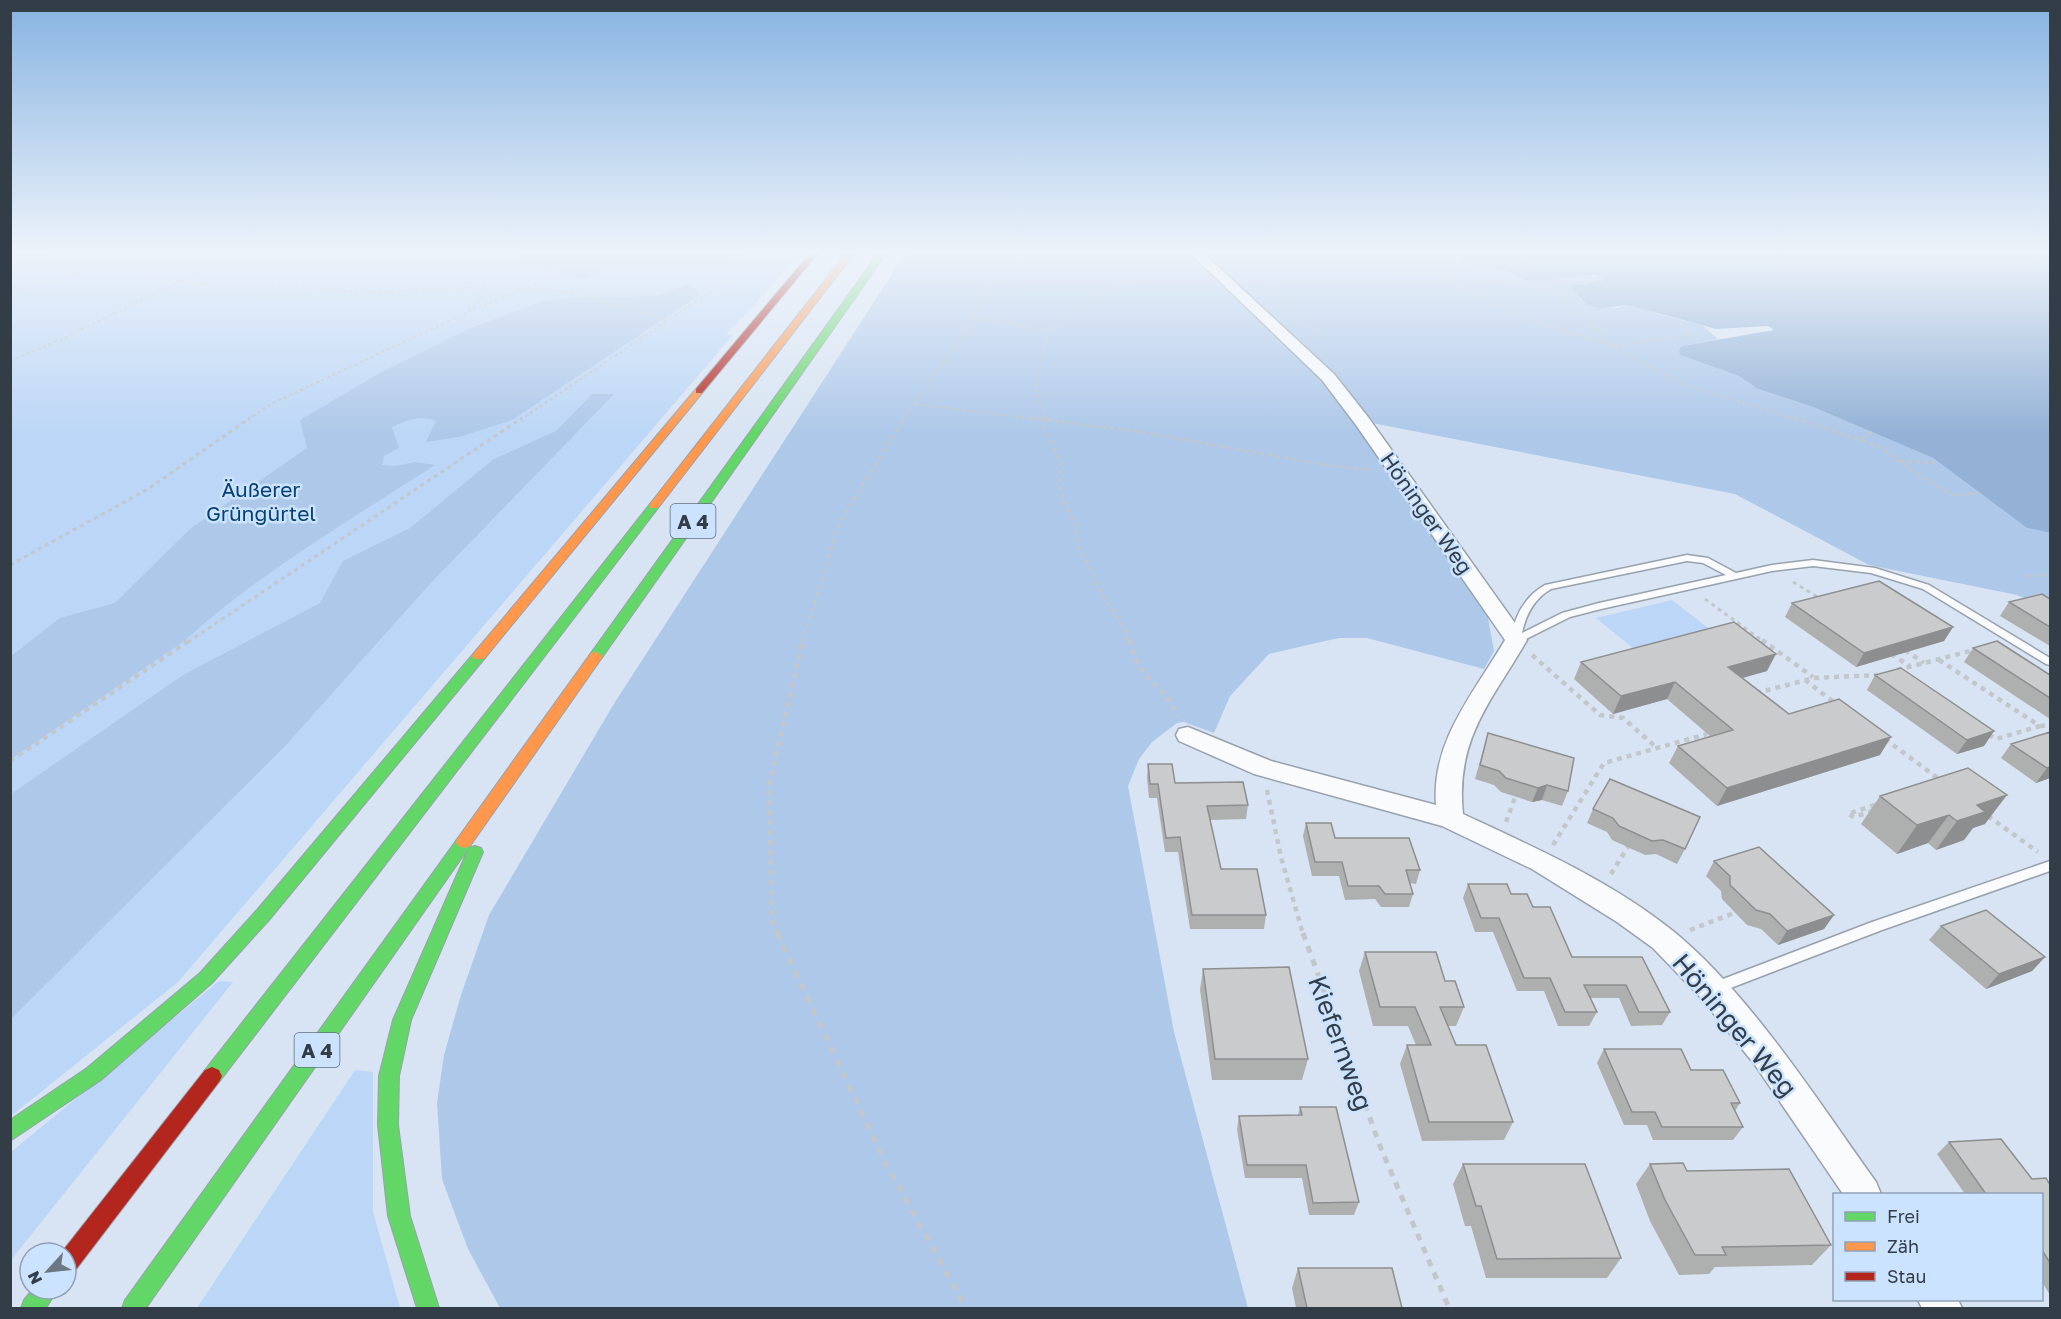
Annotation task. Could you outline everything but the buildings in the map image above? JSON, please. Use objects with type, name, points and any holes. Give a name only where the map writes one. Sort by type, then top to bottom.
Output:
[{"type":"highway","points":[[730,375],[765,313]]},
{"type":"highway","points":[[10,1132],[94,1074],[206,978],[263,915],[765,313]]},
{"type":"highway","name":"A 4","points":[[78,1249],[804,313]]},
{"type":"highway","name":"A 4","points":[[133,1308],[840,313]]},
{"type":"highway","points":[[673,480],[713,406]]},
{"type":"highway","points":[[428,1308],[399,1216],[388,1125],[389,1076],[402,1020],[501,792]]},
{"type":"street","name":"Höninger Weg","points":[[1259,313],[1328,377],[1362,421],[1516,640]]},
{"type":"street","points":[[1450,819],[1446,797],[1453,746],[1463,724],[1500,671],[1516,640]]},
{"type":"street","name":"Höninger Weg","points":[[1188,735],[1263,768],[1450,819],[1542,862],[1598,894],[1663,940],[1712,989],[1766,1055],[1863,1193]]},
{"type":"lane","points":[[1516,640],[1518,621],[1532,600],[1548,587],[1687,558],[1705,560],[1735,576]]},
{"type":"lane","points":[[1516,640],[1566,615],[1735,576],[1813,563],[1835,564],[1896,576],[1926,587],[2050,662]]},
{"type":"lane","points":[[1712,989],[2047,861]]},
{"type":"path","points":[[10,361],[62,339],[115,313]]},
{"type":"path","points":[[10,565],[148,489],[268,405],[466,313]]},
{"type":"path","points":[[641,313],[667,320]]},
{"type":"path","points":[[10,761],[679,313]]},
{"type":"path","points":[[966,1308],[883,1158],[772,923],[769,784],[804,635],[840,522],[894,432],[963,336],[976,313]]},
{"type":"path","points":[[1070,313],[1046,338],[1036,391],[1047,420],[1044,426],[1061,464],[1059,482],[1064,502],[1076,525],[1078,550],[1090,566],[1096,586],[1125,630],[1135,658],[1145,674],[1174,706],[1178,719],[1188,735]]},
{"type":"path","points":[[1297,313],[1311,328],[1323,348],[1328,364],[1328,377]]},
{"type":"path","points":[[1515,313],[1613,346],[1679,383],[1861,439],[1880,447],[1925,479],[1953,495],[1979,493]]},
{"type":"path","points":[[1577,313],[1602,333],[1613,346]]},
{"type":"path","points":[[972,319],[1007,322],[1034,330],[1052,332]]},
{"type":"path","points":[[1613,346],[1693,334],[1681,323]]},
{"type":"path","points":[[914,404],[1134,431],[1327,465],[1398,472]]},
{"type":"path","points":[[1861,439],[1872,432]]},
{"type":"path","points":[[1900,461],[1939,463]]},
{"type":"path","points":[[1773,568],[1824,599]]},
{"type":"path","points":[[2026,576],[2050,575]]},
{"type":"path","points":[[1688,586],[1814,678]]},
{"type":"path","points":[[1816,596],[1819,604]]},
{"type":"path","points":[[1516,640],[1600,715],[1623,718],[1657,748]]},
{"type":"path","points":[[1897,645],[1924,663]]},
{"type":"path","points":[[1883,648],[1910,667]]},
{"type":"path","points":[[1750,695],[1814,678],[1871,677],[1978,649]]},
{"type":"path","points":[[1938,659],[2040,726]]},
{"type":"path","points":[[1895,671],[1904,677]]},
{"type":"path","points":[[1805,680],[1842,707]]},
{"type":"path","points":[[1987,733],[1996,740],[2050,725]]},
{"type":"path","points":[[1542,862],[1604,763],[1707,734]]},
{"type":"path","points":[[1879,735],[1943,782],[1933,785]]},
{"type":"path","name":"Kiefernweg","points":[[1263,768],[1284,876],[1316,979],[1391,1176],[1449,1308]]},
{"type":"path","points":[[1499,841],[1520,783]]},
{"type":"path","points":[[1882,802],[1848,814],[1854,817],[1888,807]]},
{"type":"path","points":[[1987,815],[2047,861]]},
{"type":"path","points":[[1598,894],[1636,834]]},
{"type":"path","points":[[1663,940],[1743,909]]},
{"type":"green space","name":"Äußerer Grüngürtel","points":[[11,313],[747,313],[726,334],[733,335],[178,982],[11,1116]]},
{"type":"green space","points":[[512,313],[673,313],[512,420],[459,437],[426,442],[436,421],[425,418],[414,419],[392,427],[399,448],[384,456],[382,465],[396,466],[415,462],[435,465],[274,570],[212,616],[184,641],[11,759],[11,656],[60,618],[115,603],[190,529],[307,448],[300,420],[378,374],[466,330]]},
{"type":"green space","points":[[867,313],[1252,313],[1320,378],[1356,424],[1487,613],[1494,651],[1484,669],[1367,638],[1339,638],[1269,654],[1230,696],[1214,733],[1184,722],[1177,723],[1152,742],[1139,759],[1128,786],[1174,1032],[1248,1308],[500,1308],[468,1249],[442,1179],[437,1103],[444,1055],[461,995],[489,915],[615,702]]},
{"type":"green space","points":[[1260,313],[1654,313],[1702,325],[1718,339],[1682,346],[1680,355],[1739,376],[1758,389],[1813,407],[1933,458],[2027,528],[2050,533],[2050,608],[2017,595],[1869,565],[1735,494],[1372,423]]},
{"type":"green space","points":[[592,394],[614,394],[428,586],[287,744],[11,1019],[11,794],[183,675],[320,603],[343,561],[410,528],[494,459],[556,431]]},
{"type":"green space","points":[[1672,600],[1711,630],[1634,649],[1596,618]]},
{"type":"green space","points":[[219,981],[233,982],[26,1241],[18,1241],[18,1251],[11,1260],[11,1152]]},
{"type":"green space","points":[[355,1070],[373,1072],[373,1212],[400,1308],[197,1308]]},
{"type":"shaded area","points":[[1656,313],[2050,313],[2050,533],[2027,528],[1933,458],[1813,407],[1758,389],[1739,376],[1680,355],[1679,350],[1682,346],[1774,330],[1768,326],[1716,329]]},
{"type":"traffic: fast","points":[[596,656],[840,313]]},
{"type":"traffic: fast","points":[[212,1076],[654,506]]},
{"type":"traffic: fast","points":[[10,1132],[94,1074],[206,978],[263,915],[479,656]]},
{"type":"traffic: fast","points":[[133,1308],[464,842]]},
{"type":"traffic: fast","points":[[428,1308],[399,1216],[388,1125],[389,1076],[402,1020],[475,852]]},
{"type":"traffic: fast","points":[[32,1308],[38,1301]]},
{"type":"traffic: slow","points":[[654,506],[804,313]]},
{"type":"traffic: slow","points":[[479,656],[699,391]]},
{"type":"traffic: slow","points":[[464,842],[596,656]]},
{"type":"traffic: jam","points":[[699,391],[765,313]]},
{"type":"traffic: jam","points":[[78,1249],[212,1076]]}]
